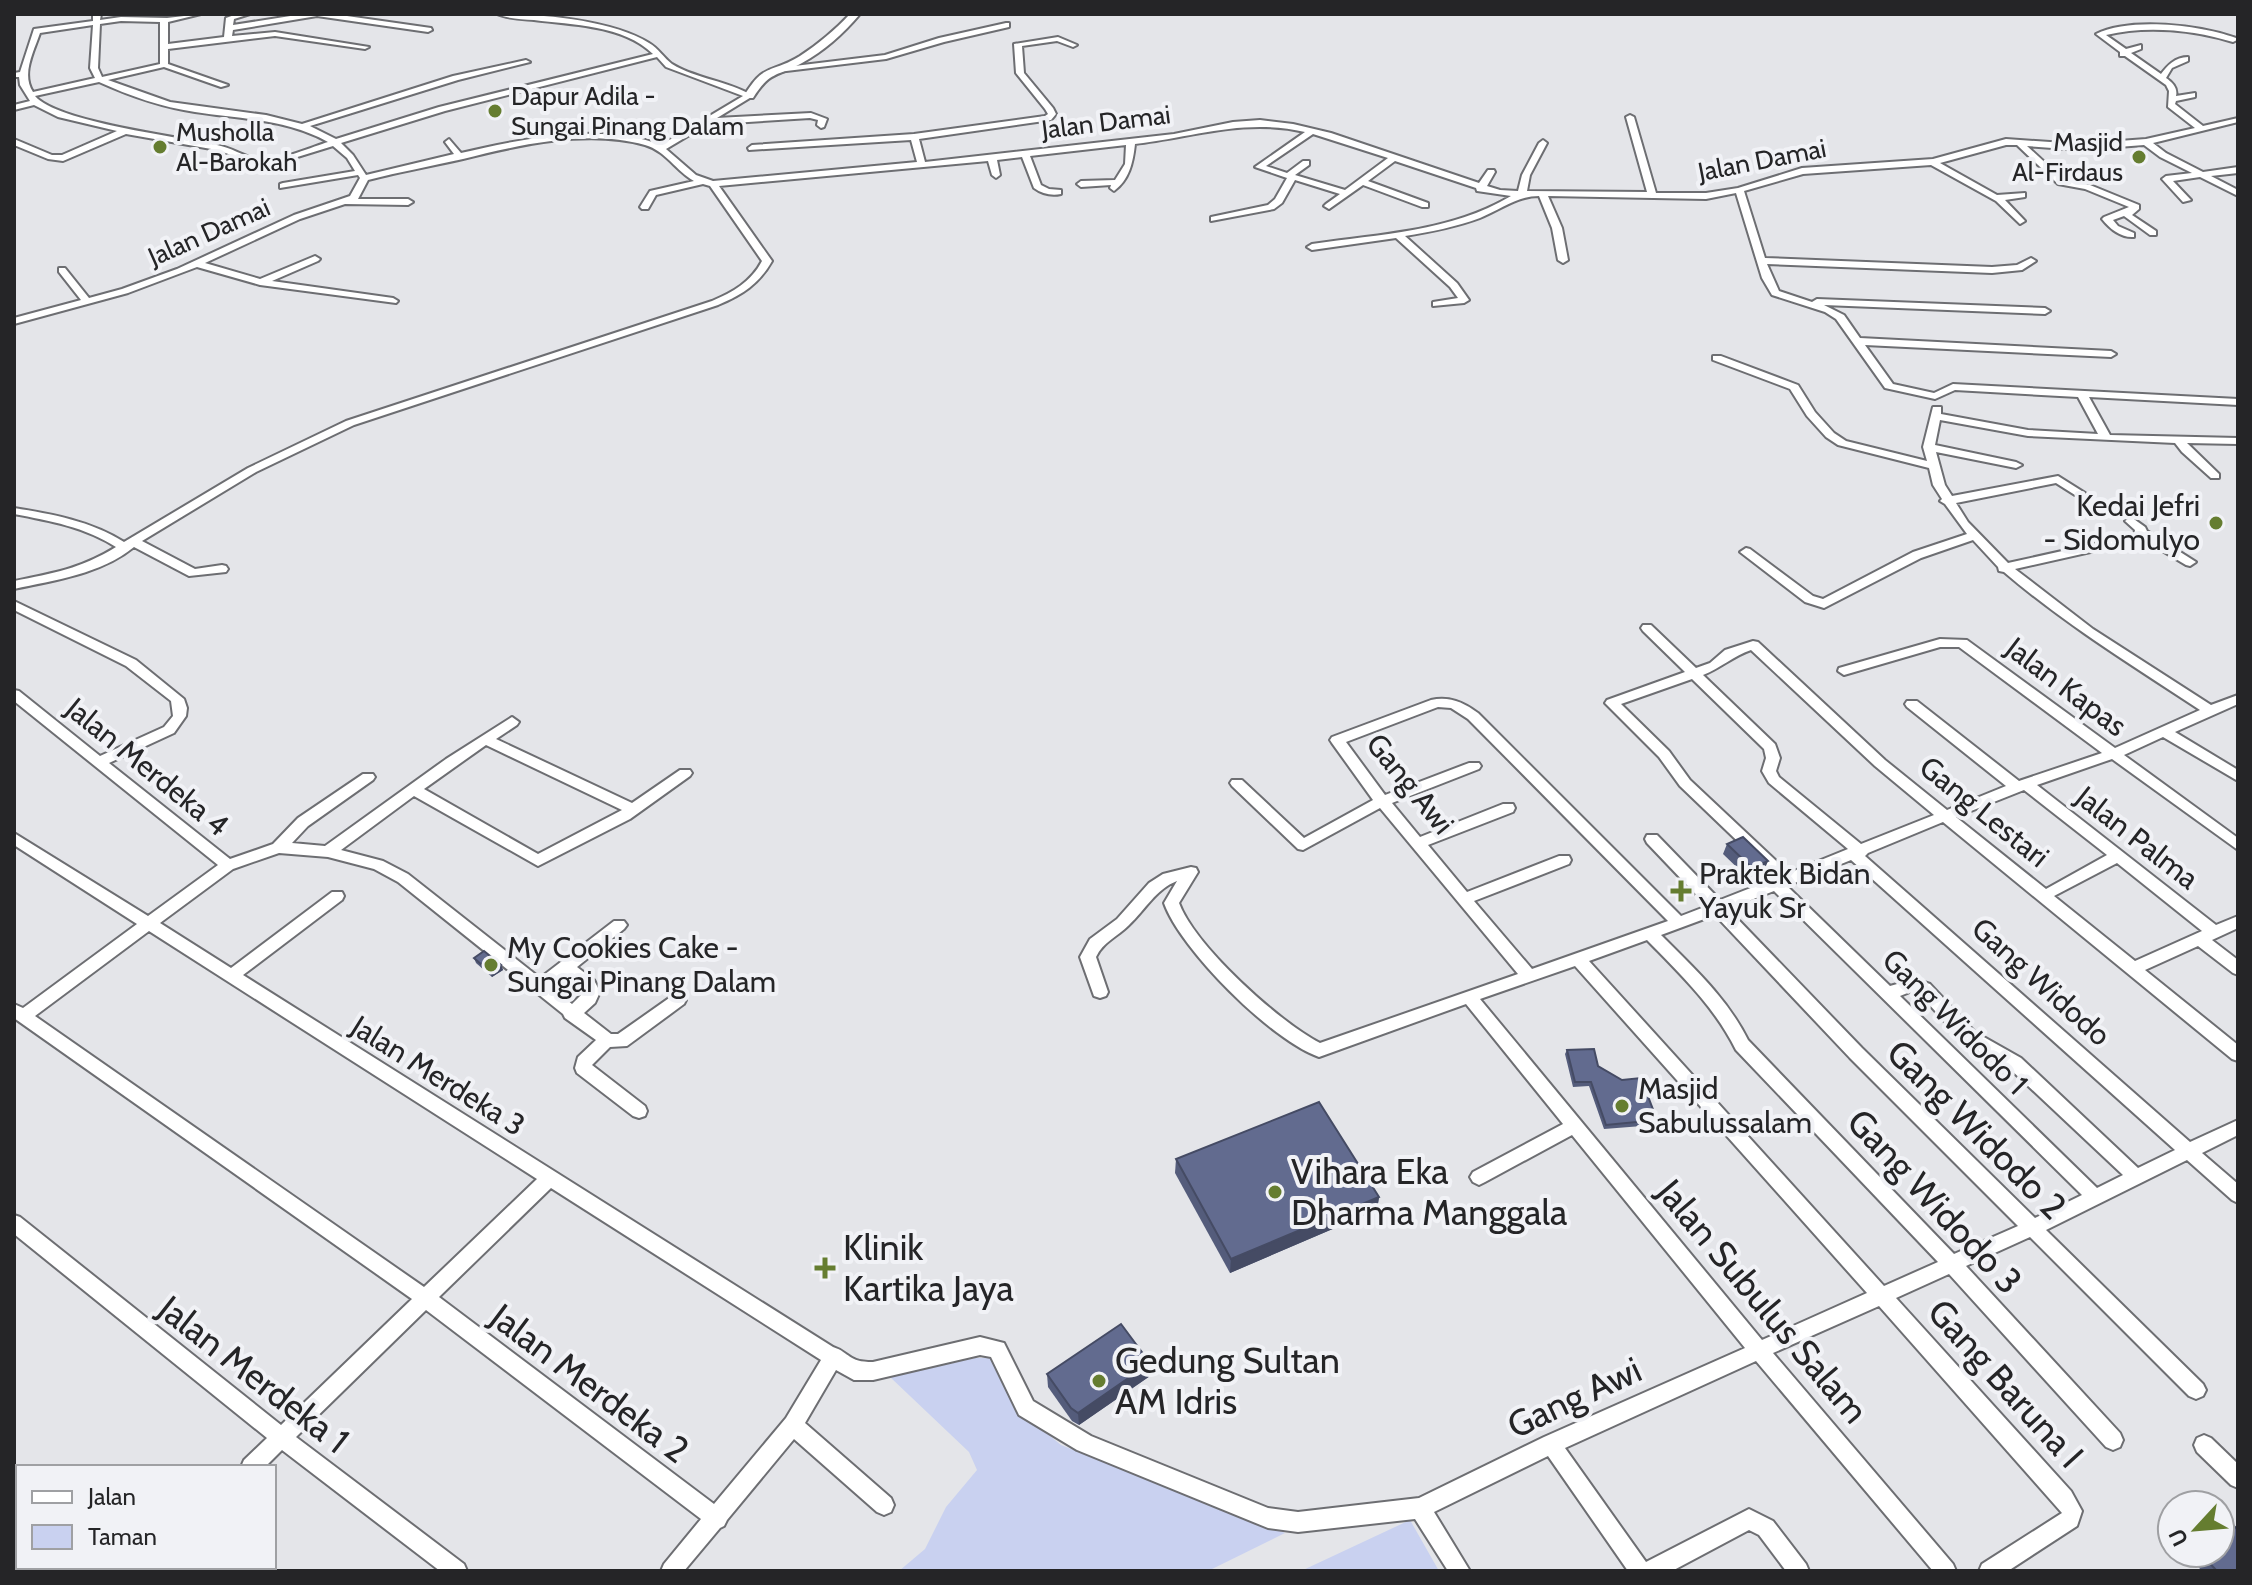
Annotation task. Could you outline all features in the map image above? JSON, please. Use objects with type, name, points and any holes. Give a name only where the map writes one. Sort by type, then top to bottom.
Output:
[{"type":"street","points":[[121,19],[136,14]]},
{"type":"street","points":[[197,14],[165,20],[97,18],[37,31],[18,74],[32,98],[76,120],[219,148],[265,164],[455,105],[657,55]]},
{"type":"street","points":[[228,39],[230,18],[246,14]]},
{"type":"street","points":[[229,28],[317,14],[428,30]]},
{"type":"street","points":[[501,14],[612,30],[640,40],[669,65],[745,100]]},
{"type":"street","points":[[660,149],[745,100],[760,77],[800,60],[837,33],[855,14]]},
{"type":"street","points":[[97,18],[94,68],[99,79],[146,99],[170,105],[305,125],[336,144],[358,164],[363,175]]},
{"type":"street","points":[[164,65],[165,20]]},
{"type":"street","points":[[778,70],[886,57],[1006,25]]},
{"type":"street","points":[[2202,129],[2171,105],[2173,91],[2100,34],[2119,30],[2201,30],[2233,40]]},
{"type":"street","points":[[163,47],[275,34],[365,47]]},
{"type":"street","points":[[752,148],[914,137],[1048,118],[1052,114],[1049,108],[1018,69],[1018,44],[1058,39],[1073,45]]},
{"type":"street","points":[[2123,54],[2138,47]]},
{"type":"street","points":[[2159,78],[2166,75],[2169,67],[2185,59]]},
{"type":"street","points":[[305,125],[456,78],[526,62]]},
{"type":"street","points":[[14,108],[32,98],[164,65],[224,85]]},
{"type":"street","points":[[2172,99],[2192,95]]},
{"type":"street","points":[[709,122],[811,115],[821,117],[821,125]]},
{"type":"street","points":[[1630,117],[1652,195]]},
{"type":"street","name":"Jalan Damai","points":[[645,207],[649,196],[683,193],[690,187],[707,183],[992,158],[1174,137],[1246,124],[1274,124],[1312,131],[1480,189],[1542,194],[1706,196],[1739,190],[1802,171],[1933,162],[1999,143],[2079,147],[2146,142],[2238,120]]},
{"type":"street","points":[[14,142],[51,157],[63,158],[126,131]]},
{"type":"street","points":[[1312,131],[1259,165],[1346,193]]},
{"type":"street","points":[[914,137],[922,165]]},
{"type":"street","points":[[14,585],[73,573],[130,545],[252,470],[350,423],[702,308],[741,291],[759,277],[767,261],[757,241],[707,183],[691,178],[671,155],[649,143],[612,138],[564,139],[283,186]]},
{"type":"street","points":[[1081,184],[1117,185],[1129,164],[1131,141]]},
{"type":"street","points":[[449,142],[460,157]]},
{"type":"street","points":[[2018,142],[2057,180],[2087,187],[2136,207],[2107,219],[2115,228],[2131,235]]},
{"type":"street","points":[[2146,142],[2238,193]]},
{"type":"street","points":[[1312,247],[1464,221],[1492,211],[1522,193],[1526,175],[1543,143]]},
{"type":"street","points":[[1025,154],[1038,189],[1043,193],[1058,192]]},
{"type":"street","points":[[992,158],[996,175]]},
{"type":"street","points":[[1329,206],[1392,159]]},
{"type":"street","points":[[1933,162],[1999,198],[2020,221]]},
{"type":"street","points":[[1214,219],[1271,207],[1279,201],[1290,177],[1306,163]]},
{"type":"street","points":[[2186,200],[2165,180],[2238,170]]},
{"type":"street","points":[[1480,189],[1491,172]]},
{"type":"street","name":"Jalan Damai","points":[[14,321],[125,291],[197,264],[297,217],[357,196],[363,175]]},
{"type":"street","points":[[1360,181],[1425,205]]},
{"type":"street","points":[[1739,190],[1775,293],[1840,317],[1889,386],[1935,396],[1953,387],[2238,402]]},
{"type":"street","points":[[1542,194],[1557,228],[1563,260]]},
{"type":"street","points":[[1999,198],[2022,195]]},
{"type":"street","points":[[340,202],[408,202]]},
{"type":"street","points":[[2127,212],[2128,216],[2153,233]]},
{"type":"street","points":[[1396,233],[1454,285],[1464,300],[1436,304]]},
{"type":"street","points":[[260,282],[315,259]]},
{"type":"street","points":[[1762,261],[1992,270],[2019,268],[2031,261]]},
{"type":"street","points":[[197,264],[260,282],[393,301]]},
{"type":"street","points":[[62,270],[87,301]]},
{"type":"street","points":[[1808,303],[2045,311]]},
{"type":"street","points":[[1856,341],[2111,354]]},
{"type":"street","points":[[1717,358],[1794,387],[1811,414],[1842,443],[1930,465]]},
{"type":"street","points":[[2082,394],[2106,438]]},
{"type":"street","points":[[1935,396],[1937,416],[1929,447],[1930,465],[1946,501],[1974,536],[2003,568],[2212,712]]},
{"type":"street","points":[[1937,416],[2006,431],[2106,438],[2238,441]]},
{"type":"street","points":[[2179,440],[2215,476]]},
{"type":"street","points":[[1929,447],[2016,465]]},
{"type":"street","points":[[1946,501],[2058,479],[2079,493]]},
{"type":"street","points":[[14,511],[83,525],[193,573],[222,569]]},
{"type":"street","points":[[2131,521],[2143,534],[2190,562]]},
{"type":"street","points":[[2003,568],[2143,534]]},
{"type":"street","points":[[1746,552],[1809,599],[1824,604],[1917,555],[1974,536]]},
{"type":"street","points":[[14,605],[131,663],[177,699],[181,706],[178,722],[169,730],[99,762]]},
{"type":"street","name":"Gang Widodo","points":[[1647,628],[1770,747],[1773,758],[1769,771],[1774,780],[2189,1153]]},
{"type":"street","name":"Jalan Kapas","points":[[1844,671],[1940,643],[1962,643],[2238,845]]},
{"type":"street","name":"Gang Lestari","points":[[1693,671],[1715,666],[1730,653],[1753,645],[1880,763],[2238,1054]]},
{"type":"street","name":"Gang Widodo 1","points":[[1693,671],[1612,703],[1664,754],[1685,783],[1888,994],[2095,1197]]},
{"type":"street","name":"Jalan Merdeka 4","points":[[14,694],[228,865],[278,848],[358,857],[403,878],[607,1040]]},
{"type":"street","points":[[1100,992],[1088,957],[1092,947],[1122,923],[1160,882],[1191,872],[1171,903],[1177,921],[1229,978],[1288,1032],[1312,1048],[1330,1047],[1679,923],[1858,854],[2021,786],[2113,754],[2238,699]]},
{"type":"street","name":"Gang Awi","points":[[1530,977],[1382,801],[1338,744],[1339,739],[1436,703],[1457,705],[1473,716],[1679,923]]},
{"type":"street","name":"Jalan Palma","points":[[1912,704],[2116,857],[2208,936],[2238,969]]},
{"type":"street","points":[[328,852],[512,722]]},
{"type":"street","points":[[2165,732],[2238,776]]},
{"type":"street","points":[[485,739],[633,809]]},
{"type":"street","points":[[1237,783],[1303,845],[1382,801],[1474,766]]},
{"type":"street","points":[[415,790],[538,861],[588,837],[685,773]]},
{"type":"street","points":[[278,848],[303,822],[368,777]]},
{"type":"street","points":[[1419,843],[1508,808]]},
{"type":"street","name":"Jalan Merdeka 3","points":[[14,838],[548,1179],[834,1356]]},
{"type":"street","name":"Gang Widodo 2","points":[[1652,839],[1856,1053],[2196,1390]]},
{"type":"street","points":[[2052,891],[2116,857]]},
{"type":"street","points":[[1466,898],[1564,860]]},
{"type":"street","points":[[19,1013],[228,865]]},
{"type":"street","points":[[230,977],[337,896]]},
{"type":"street","points":[[2132,969],[2238,922]]},
{"type":"street","points":[[539,988],[619,925]]},
{"type":"street","name":"Gang Widodo 3","points":[[1650,934],[1710,995],[1730,1021],[1742,1045],[1952,1264],[2113,1440]]},
{"type":"street","points":[[1579,960],[1882,1296]]},
{"type":"street","points":[[566,967],[588,984],[592,992],[589,999],[571,1014]]},
{"type":"street","points":[[1888,994],[1909,986],[1924,988],[1969,1037],[2015,1063],[2136,1177]]},
{"type":"street","name":"Jalan Subulus Salam","points":[[1470,998],[1759,1351],[1946,1571]]},
{"type":"street","points":[[639,1111],[583,1068],[586,1059],[607,1040],[621,1041],[678,1000]]},
{"type":"street","name":"Jalan Merdeka 2","points":[[19,1013],[425,1298],[717,1519]]},
{"type":"street","points":[[1479,1177],[1574,1126]]},
{"type":"street","name":"Gang Awi","points":[[834,1356],[854,1371],[873,1371],[980,1346],[997,1349],[1026,1408],[1084,1443],[1268,1518],[1298,1522],[1420,1508],[1551,1444],[2032,1228],[2238,1127]]},
{"type":"street","points":[[2189,1153],[2238,1195]]},
{"type":"street","points":[[253,1465],[548,1179]]},
{"type":"street","name":"Jalan Merdeka 1","points":[[14,1223],[282,1438],[457,1571]]},
{"type":"street","name":"Gang Baruna I","points":[[1882,1296],[2057,1489],[2072,1511],[2066,1523],[1989,1571]]},
{"type":"street","points":[[671,1571],[793,1425],[834,1356]]},
{"type":"street","points":[[793,1425],[884,1505]]},
{"type":"street","points":[[1551,1444],[1640,1571]]},
{"type":"street","points":[[2204,1445],[2238,1478]]},
{"type":"street","points":[[1420,1508],[1460,1571]]},
{"type":"street","points":[[1651,1571],[1749,1519],[1766,1528],[1799,1571]]},
{"type":"green space","points":[[975,1358],[990,1358],[1021,1412],[1061,1445],[1285,1533],[1208,1571],[899,1571],[925,1549],[946,1507],[977,1470],[969,1452],[890,1377]]},
{"type":"green space","points":[[1410,1520],[1439,1571],[1301,1571]]},
{"type":"building","points":[[1743,837],[1768,861],[1752,868],[1727,844]]},
{"type":"building","points":[[484,951],[501,965],[490,972],[474,958]]},
{"type":"building","name":"Masjid Sabulussalam","points":[[1594,1049],[1598,1066],[1622,1080],[1641,1078],[1657,1120],[1606,1125],[1591,1082],[1575,1082],[1567,1050]]},
{"type":"building","name":"Vihara Eka Dharma Manggala","points":[[1319,1102],[1379,1197],[1231,1259],[1176,1159]]},
{"type":"building","name":"Gedung Sultan AM Idris","points":[[1121,1324],[1150,1363],[1078,1413],[1047,1374]]},
{"type":"building","points":[[2236,1528],[2238,1571],[2215,1569],[2236,1569]]},
{"type":"place","name":"Dapur Adila - Sungai Pinang Dalam","points":[[495,111]]},
{"type":"place","name":"Musholla Al-Barokah","points":[[160,147]]},
{"type":"place","name":"Masjid Al-Firdaus","points":[[2139,157]]},
{"type":"place","name":"Kedai Jefri - Sidomulyo","points":[[2216,523]]},
{"type":"place","name":"Praktek Bidan Yayuk Sr","points":[[1681,891]]},
{"type":"place","name":"My Cookies Cake - Sungai Pinang Dalam","points":[[491,965]]},
{"type":"place","name":"Masjid Sabulussalam","points":[[1622,1106]]},
{"type":"place","name":"Vihara Eka Dharma Manggala","points":[[1275,1192]]},
{"type":"place","name":"Klinik Kartika Jaya","points":[[825,1268]]},
{"type":"place","name":"Gedung Sultan AM Idris","points":[[1099,1381]]}]
